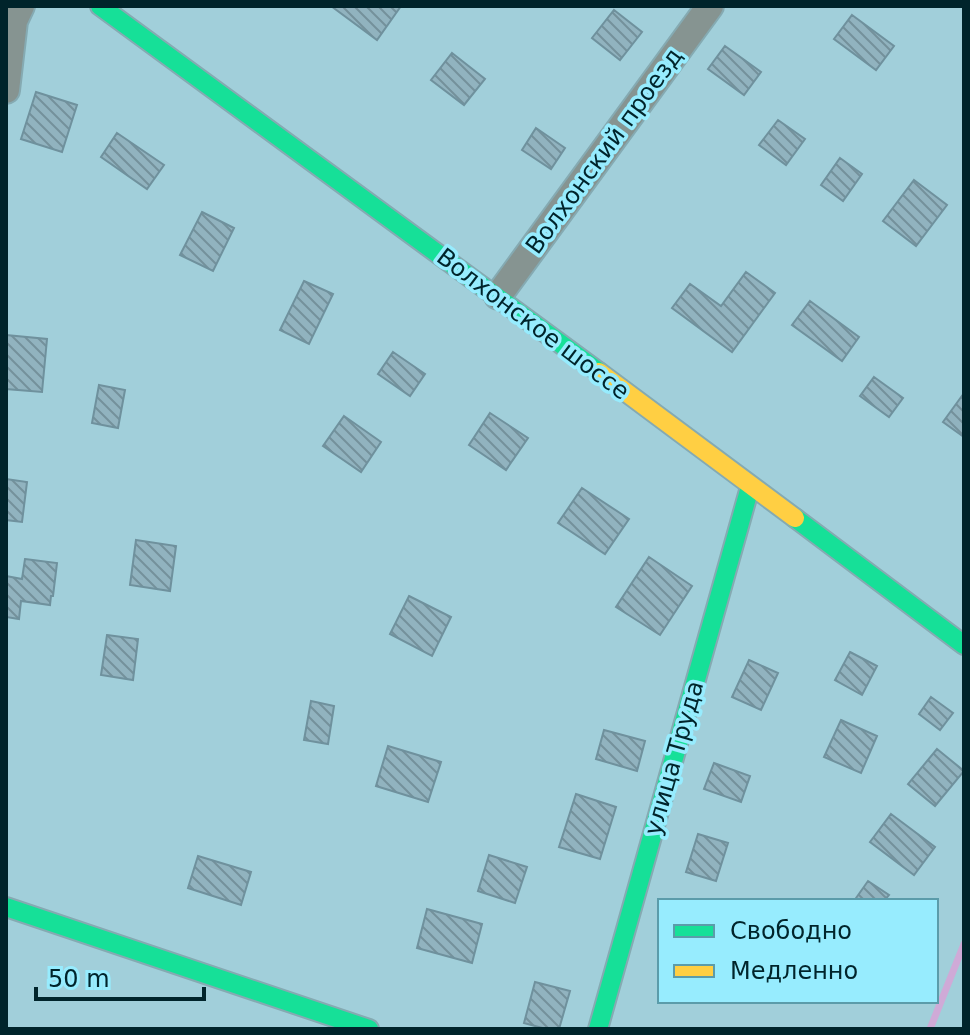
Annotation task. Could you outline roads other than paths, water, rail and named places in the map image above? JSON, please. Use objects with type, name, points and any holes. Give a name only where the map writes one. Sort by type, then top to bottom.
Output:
[{"type":"street","points":[[6,90],[14,21],[21,6]]},
{"type":"street","name":"Волхонское шоссе","points":[[100,6],[498,296],[750,487],[961,639]]},
{"type":"street","name":"Волхонский проезд","points":[[498,296],[710,6]]},
{"type":"street","name":"улица Труда","points":[[598,1029],[750,487]]},
{"type":"street","points":[[6,907],[369,1029]]},
{"type":"waterway","points":[[930,1029],[964,944]]}]
